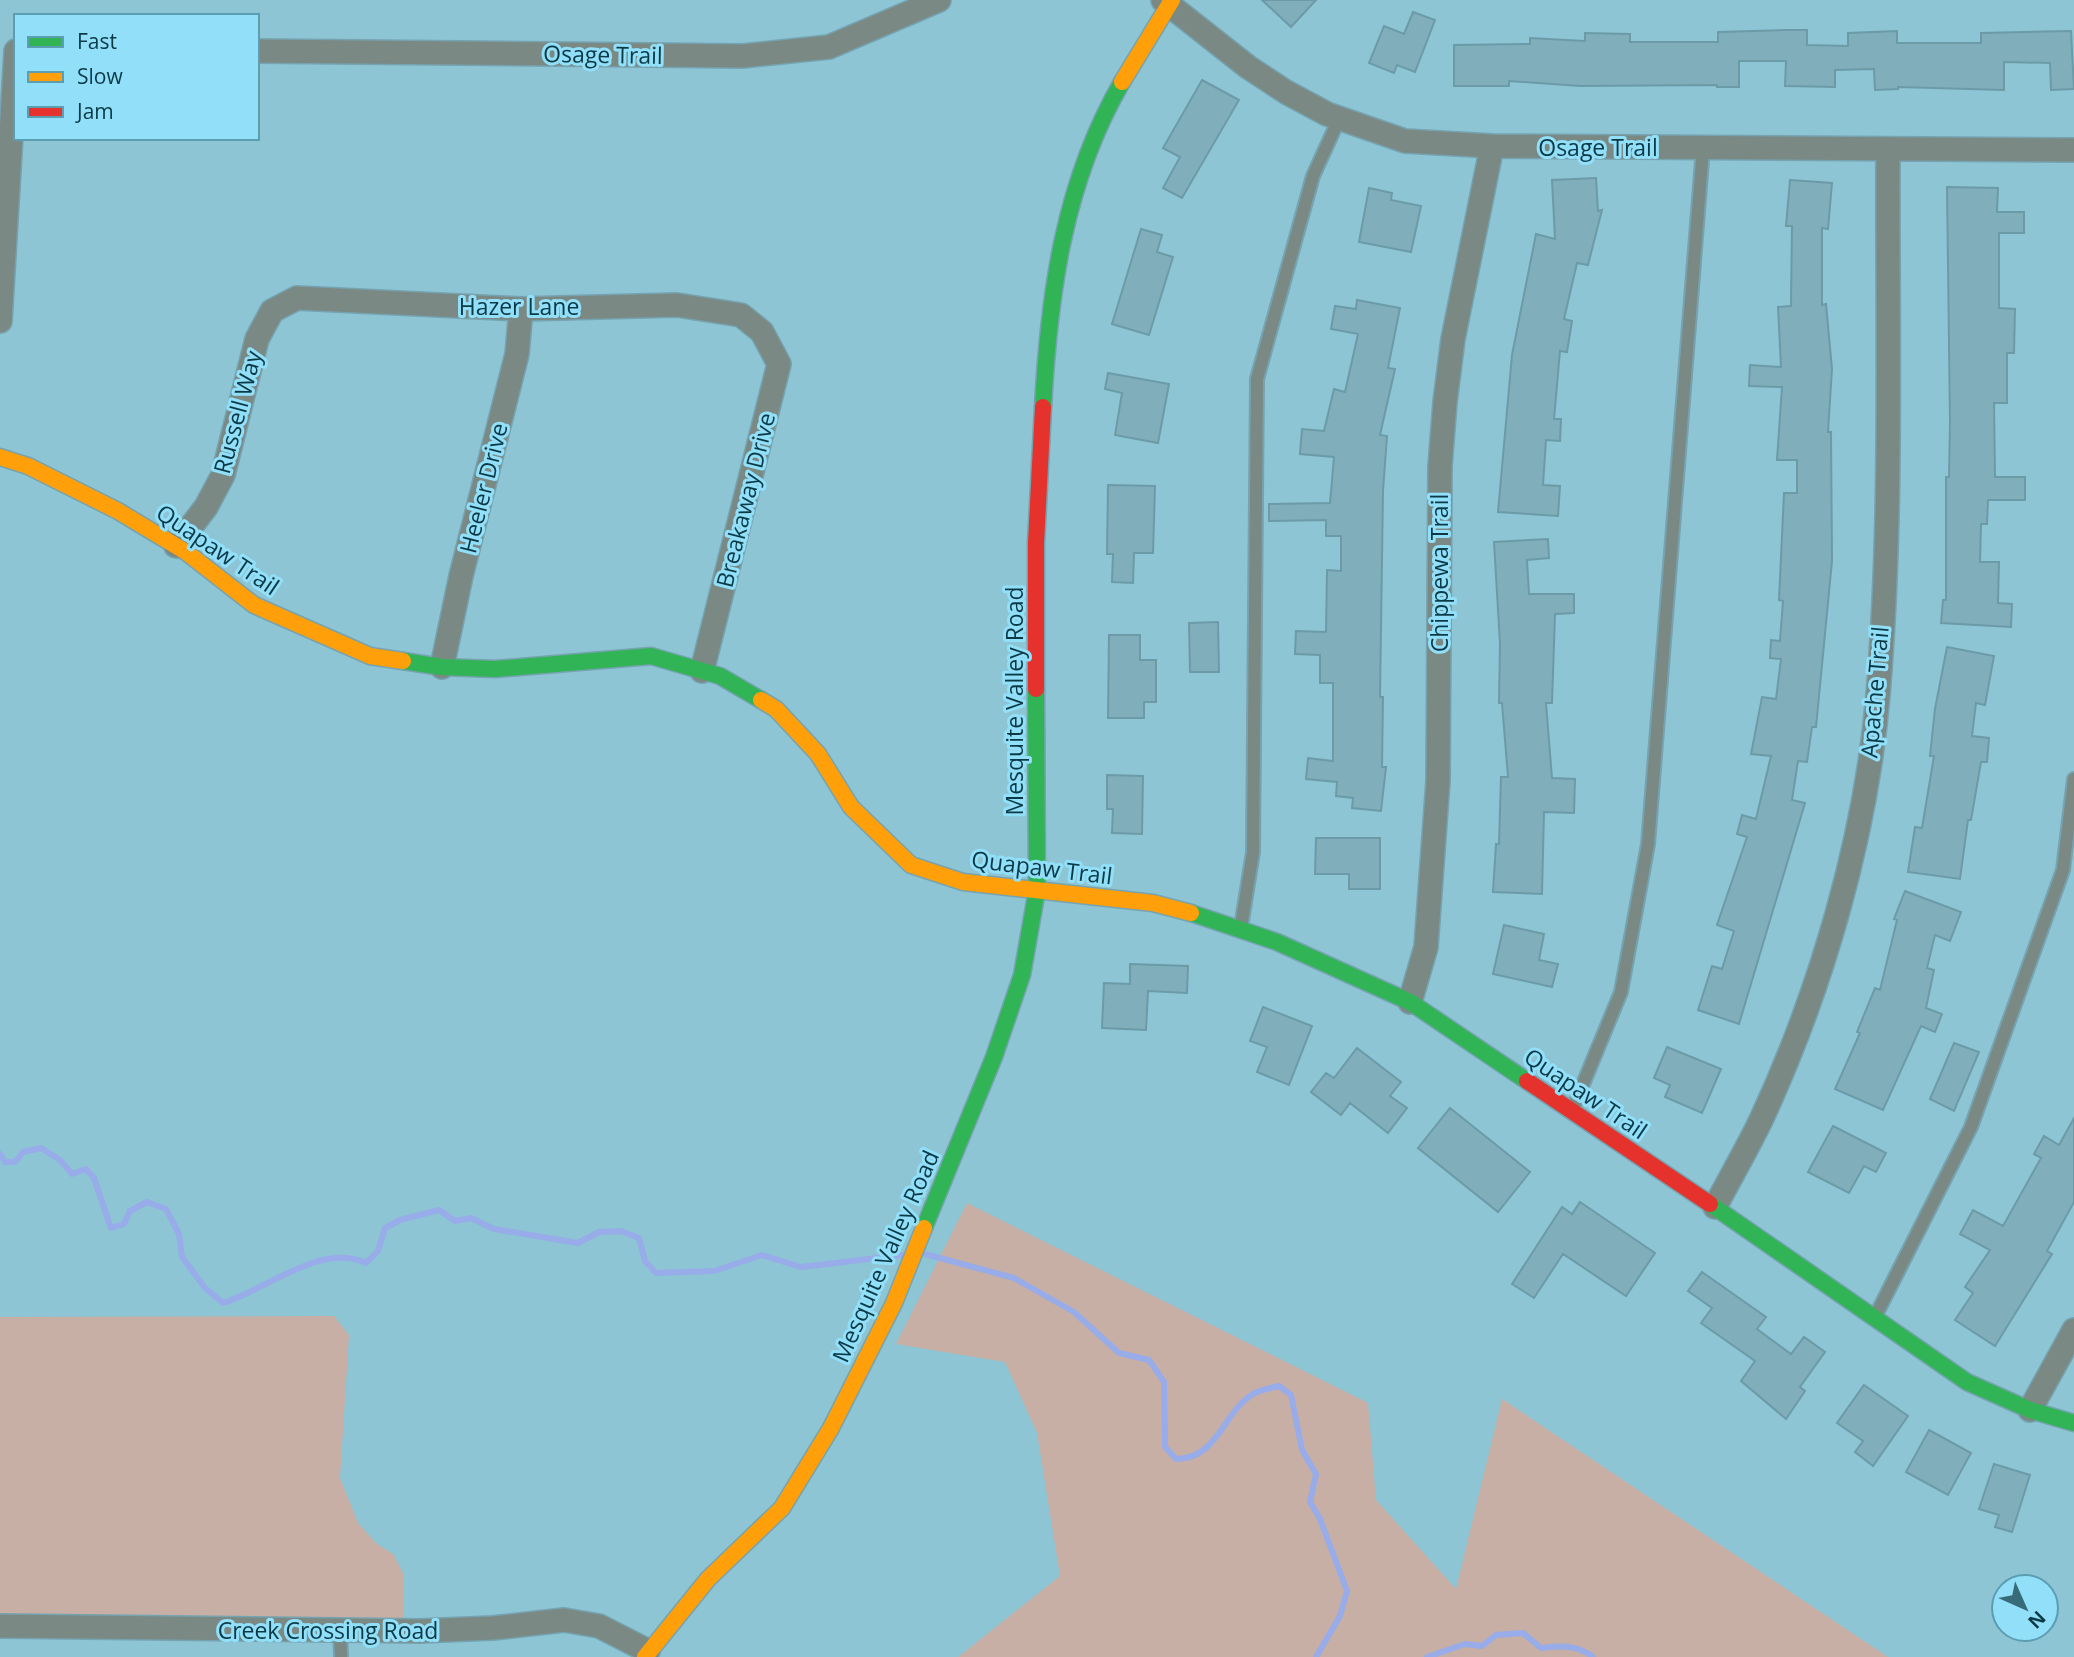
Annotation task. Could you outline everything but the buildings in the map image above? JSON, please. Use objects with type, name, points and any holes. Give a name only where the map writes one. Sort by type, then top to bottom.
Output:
[{"type":"street","name":"Osage Trail","points":[[259,51],[743,56],[829,47],[939,0]]},
{"type":"street","name":"Osage Trail","points":[[1168,1],[1258,74],[1286,92],[1339,119],[1405,141],[1492,146],[2074,150]]},
{"type":"street","name":"Mesquite Valley Road","points":[[652,1655],[708,1579],[782,1508],[831,1428],[894,1303],[994,1058],[1022,975],[1037,890],[1036,543],[1046,350],[1052,289],[1073,191],[1094,136],[1168,1]]},
{"type":"street","points":[[0,321],[14,84]]},
{"type":"street","name":"Chippewa Trail","points":[[1410,1002],[1426,947],[1438,781],[1440,466],[1445,402],[1454,339],[1492,146]]},
{"type":"street","name":"Apache Trail","points":[[1715,1207],[1761,1120],[1824,960],[1866,778],[1878,696],[1885,526],[1888,149]]},
{"type":"street","name":"Hazer Lane","points":[[272,311],[297,298],[521,309],[677,305],[741,315],[762,332]]},
{"type":"street","name":"Heeler Drive","points":[[442,667],[461,576],[517,354],[521,309]]},
{"type":"street","name":"Russell Way","points":[[176,546],[206,507],[223,475],[257,339],[272,311]]},
{"type":"street","name":"Breakaway Drive","points":[[702,671],[779,364],[762,332]]},
{"type":"street","name":"Quapaw Trail","points":[[0,457],[28,466],[118,511],[176,546],[254,606],[370,656],[442,667],[495,669],[651,656],[720,677],[776,709],[818,754],[851,807],[911,864],[963,882],[1153,903],[1241,929],[1410,1002],[1715,1207],[1967,1382],[2030,1410],[2074,1423]]},
{"type":"street","points":[[2030,1410],[2074,1330]]},
{"type":"street","name":"Creek Crossing Road","points":[[0,1626],[340,1631],[481,1629],[580,1621],[599,1626],[652,1655]]},
{"type":"lane","points":[[1241,929],[1253,852],[1251,742],[1257,379],[1313,176],[1339,119]]},
{"type":"lane","points":[[1572,1111],[1621,992],[1648,844],[1703,148]]},
{"type":"lane","points":[[1874,1317],[1971,1127],[2063,870],[2074,779]]},
{"type":"lane","points":[[340,1631],[341,1657]]},
{"type":"shaded area","points":[[967,1203],[1368,1403],[1376,1500],[1456,1589],[1502,1399],[1888,1657],[958,1657],[1060,1576],[1037,1433],[1005,1362],[896,1344]]},
{"type":"shaded area","points":[[334,1316],[349,1335],[340,1478],[358,1523],[377,1544],[393,1554],[403,1573],[403,1619],[0,1614],[0,1317]]},
{"type":"waterway","points":[[0,1154],[5,1162],[15,1162],[23,1152],[41,1148],[60,1160],[72,1174],[86,1169],[94,1178],[111,1228],[124,1224],[130,1211],[147,1202],[166,1209],[179,1234],[182,1257],[205,1288],[223,1303],[313,1263],[331,1258],[349,1258],[366,1263],[378,1251],[385,1228],[400,1220],[439,1210],[455,1221],[471,1218],[494,1229],[578,1243],[599,1232],[621,1231],[639,1238],[645,1261],[656,1273],[714,1271],[762,1255],[801,1267],[903,1255]]},
{"type":"waterway","points":[[925,1254],[1014,1278],[1074,1312],[1119,1353],[1149,1360],[1164,1382],[1165,1447],[1176,1459],[1201,1452],[1219,1434],[1243,1402],[1256,1393],[1279,1386],[1291,1395],[1302,1450],[1316,1474],[1310,1502],[1320,1519],[1347,1591],[1340,1616],[1316,1657]]},
{"type":"waterway","points":[[1427,1657],[1465,1644],[1482,1646],[1496,1635],[1523,1633],[1541,1648],[1575,1648],[1593,1657]]},
{"type":"traffic: fast","points":[[1043,407],[1050,322],[1063,239],[1086,159],[1122,82]]},
{"type":"traffic: fast","points":[[403,661],[442,667],[495,669],[651,656],[720,676],[761,700]]},
{"type":"traffic: fast","points":[[924,1228],[994,1057],[1022,975],[1037,890],[1036,689]]},
{"type":"traffic: fast","points":[[1191,913],[1277,942],[1410,1002],[1527,1081]]},
{"type":"traffic: fast","points":[[1710,1204],[1967,1382],[2030,1410],[2074,1423]]},
{"type":"traffic: slow","points":[[1122,82],[1172,0]]},
{"type":"traffic: slow","points":[[0,457],[28,466],[118,511],[186,552],[254,605],[370,656],[403,661]]},
{"type":"traffic: slow","points":[[761,700],[776,709],[818,754],[851,807],[911,865],[963,882],[1153,903],[1191,913]]},
{"type":"traffic: slow","points":[[645,1657],[708,1579],[782,1508],[831,1428],[894,1303],[924,1228]]},
{"type":"traffic: jam","points":[[1036,689],[1036,543],[1043,407]]},
{"type":"traffic: jam","points":[[1527,1081],[1710,1204]]}]
